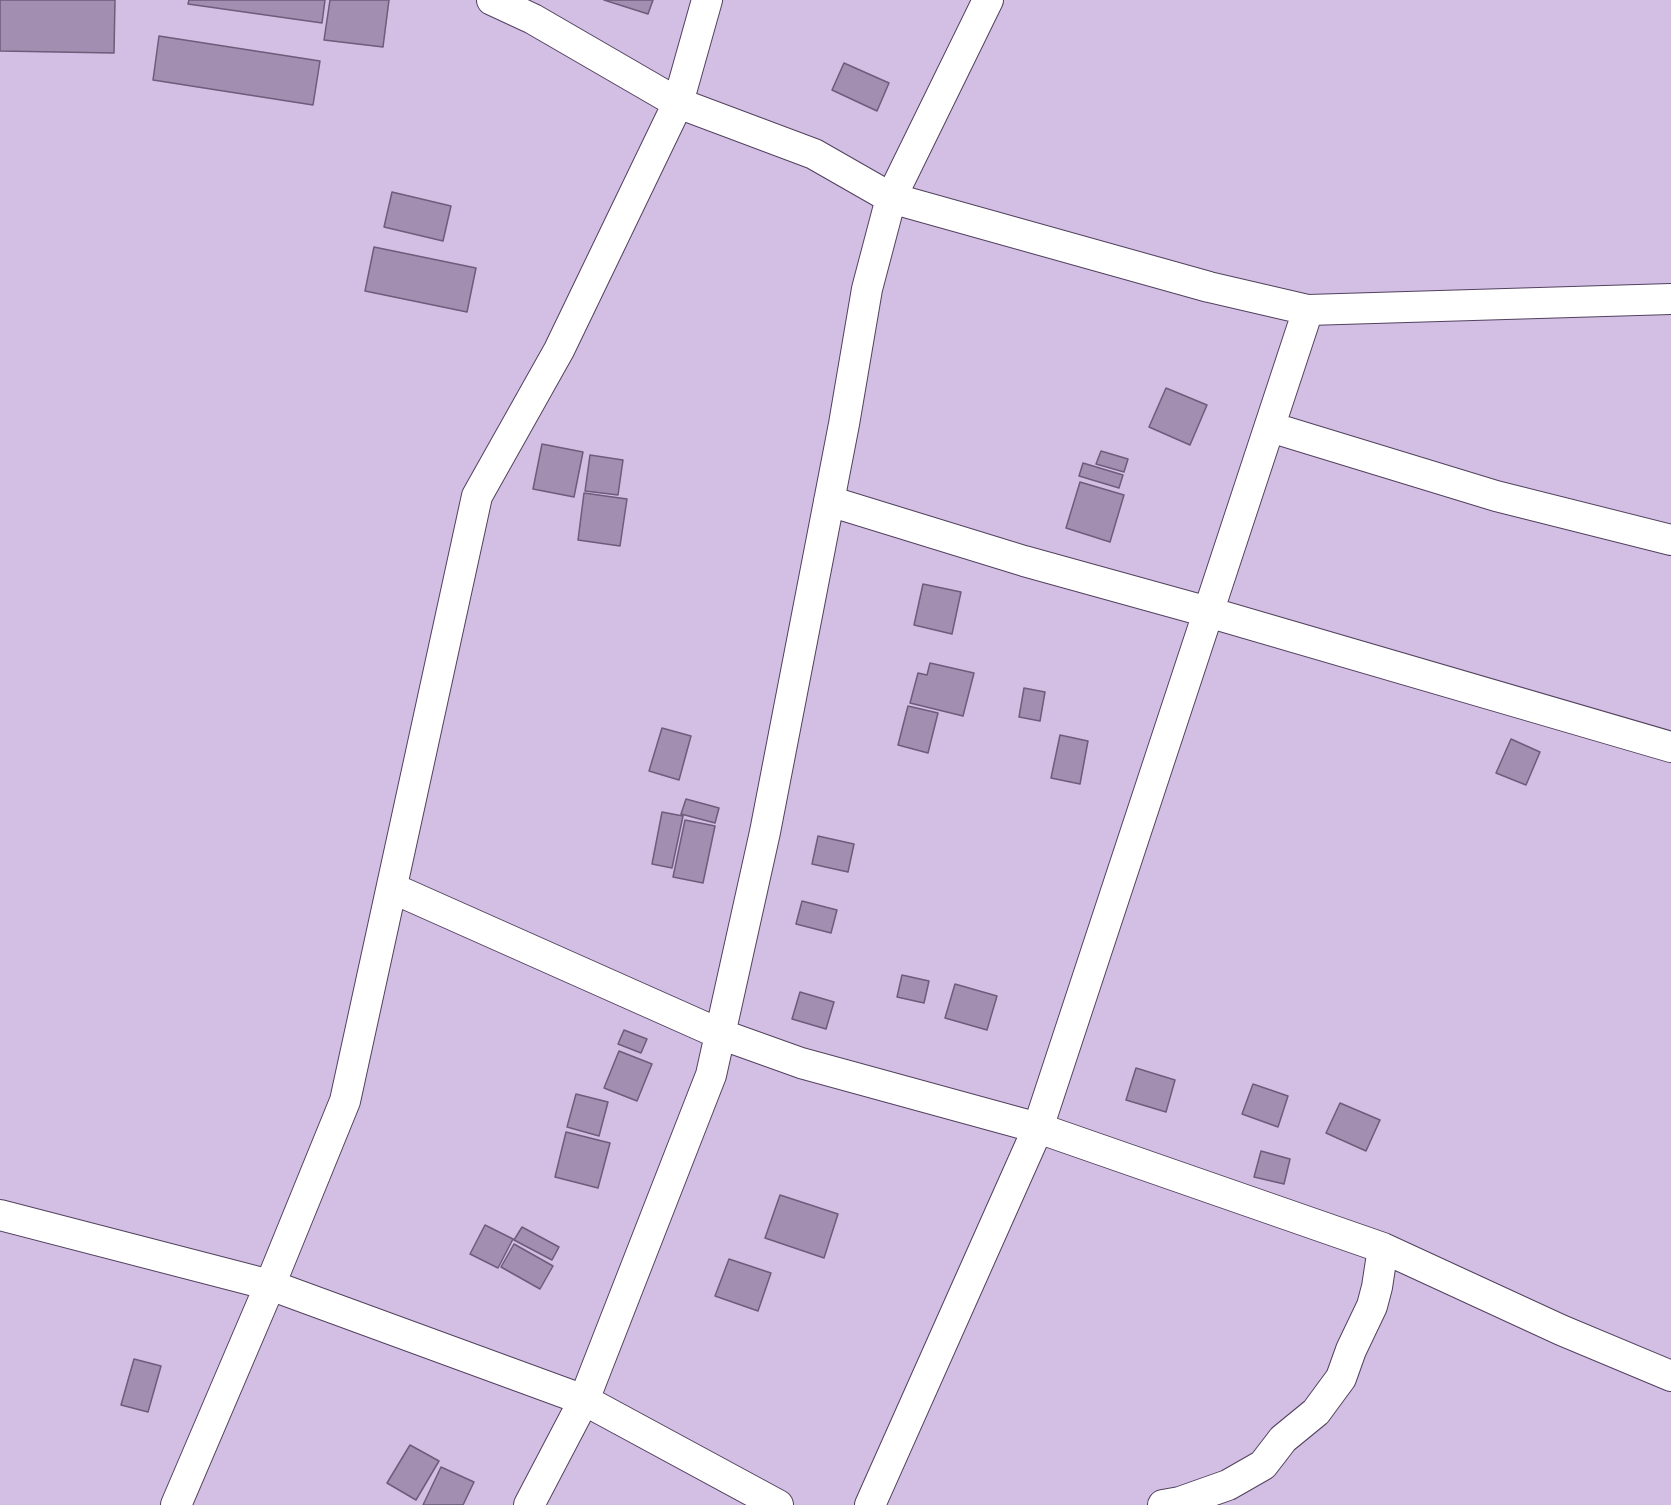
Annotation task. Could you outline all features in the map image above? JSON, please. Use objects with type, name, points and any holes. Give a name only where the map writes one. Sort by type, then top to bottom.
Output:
[{"type":"street","points":[[492,0],[533,19],[678,103],[814,154],[891,198],[1209,287],[1308,310],[1671,299]]},
{"type":"street","points":[[176,1505],[270,1285],[345,1101],[477,496],[559,350],[678,103],[707,0]]},
{"type":"street","points":[[530,1505],[584,1401],[711,1075],[765,832],[844,424],[867,289],[891,198],[988,0]]},
{"type":"street","points":[[870,1505],[1038,1128],[1308,310]]},
{"type":"street","points":[[1270,427],[1496,496],[1671,540]]},
{"type":"street","points":[[829,501],[1024,561],[1208,612],[1671,747]]},
{"type":"street","points":[[392,888],[720,1034],[801,1063],[1038,1128],[1383,1248],[1561,1330],[1671,1376]]},
{"type":"street","points":[[0,1215],[270,1285],[584,1401],[778,1505]]},
{"type":"street","points":[[1163,1505],[1180,1502],[1228,1485],[1263,1465],[1283,1439],[1316,1412],[1341,1378],[1351,1350],[1372,1306],[1383,1248]]},
{"type":"building","points":[[0,0],[115,0],[114,53],[0,51]]},
{"type":"building","points":[[189,0],[325,0],[322,23],[188,4]]},
{"type":"building","points":[[330,0],[389,0],[383,47],[324,40]]},
{"type":"building","points":[[604,0],[653,0],[648,14]]},
{"type":"building","points":[[159,36],[320,61],[313,105],[153,80]]},
{"type":"building","points":[[844,63],[889,83],[877,111],[832,90]]},
{"type":"building","points":[[392,192],[451,206],[443,241],[384,227]]},
{"type":"building","points":[[374,247],[476,268],[467,312],[365,291]]},
{"type":"building","points":[[1166,388],[1207,405],[1190,445],[1149,427]]},
{"type":"building","points":[[542,444],[583,452],[574,497],[533,489]]},
{"type":"building","points":[[1101,451],[1128,459],[1124,472],[1096,464]]},
{"type":"building","points":[[590,455],[623,460],[618,495],[585,491]]},
{"type":"building","points":[[1083,463],[1123,475],[1119,488],[1079,476]]},
{"type":"building","points":[[1080,482],[1124,495],[1110,542],[1066,528]]},
{"type":"building","points":[[584,493],[627,499],[620,546],[578,540]]},
{"type":"building","points":[[923,584],[961,592],[952,634],[914,625]]},
{"type":"building","points":[[930,663],[974,673],[963,716],[910,703],[918,673],[927,675]]},
{"type":"building","points":[[1024,688],[1045,692],[1040,721],[1019,717]]},
{"type":"building","points":[[908,706],[938,713],[928,753],[898,745]]},
{"type":"building","points":[[662,728],[691,736],[679,780],[649,771]]},
{"type":"building","points":[[1060,735],[1088,741],[1080,784],[1051,778]]},
{"type":"building","points":[[1511,739],[1540,752],[1526,785],[1496,773]]},
{"type":"building","points":[[686,799],[719,808],[715,823],[681,814]]},
{"type":"building","points":[[662,812],[683,816],[672,868],[652,864]]},
{"type":"building","points":[[685,820],[715,826],[703,883],[673,877]]},
{"type":"building","points":[[818,836],[854,844],[848,872],[812,864]]},
{"type":"building","points":[[802,901],[837,910],[831,933],[796,924]]},
{"type":"building","points":[[902,975],[929,981],[924,1003],[897,997]]},
{"type":"building","points":[[955,984],[997,996],[987,1030],[945,1018]]},
{"type":"building","points":[[800,992],[834,1002],[826,1029],[792,1019]]},
{"type":"building","points":[[624,1030],[647,1039],[641,1053],[618,1044]]},
{"type":"building","points":[[619,1051],[652,1064],[637,1101],[604,1088]]},
{"type":"building","points":[[1136,1068],[1175,1080],[1166,1112],[1126,1100]]},
{"type":"building","points":[[1253,1084],[1288,1096],[1278,1127],[1242,1114]]},
{"type":"building","points":[[576,1094],[608,1102],[599,1136],[567,1127]]},
{"type":"building","points":[[1340,1103],[1380,1120],[1366,1151],[1326,1133]]},
{"type":"building","points":[[566,1132],[610,1143],[598,1188],[555,1177]]},
{"type":"building","points":[[1261,1151],[1290,1159],[1284,1184],[1254,1177]]},
{"type":"building","points":[[780,1195],[838,1214],[824,1258],[765,1238]]},
{"type":"building","points":[[485,1225],[513,1239],[498,1268],[470,1254]]},
{"type":"building","points":[[522,1227],[559,1247],[552,1260],[514,1240]]},
{"type":"building","points":[[514,1244],[553,1266],[540,1289],[501,1267]]},
{"type":"building","points":[[729,1259],[771,1273],[758,1311],[715,1296]]},
{"type":"building","points":[[134,1359],[161,1366],[148,1412],[121,1405]]},
{"type":"building","points":[[410,1445],[439,1461],[416,1500],[387,1483]]},
{"type":"building","points":[[441,1467],[474,1482],[463,1505],[423,1505]]}]
